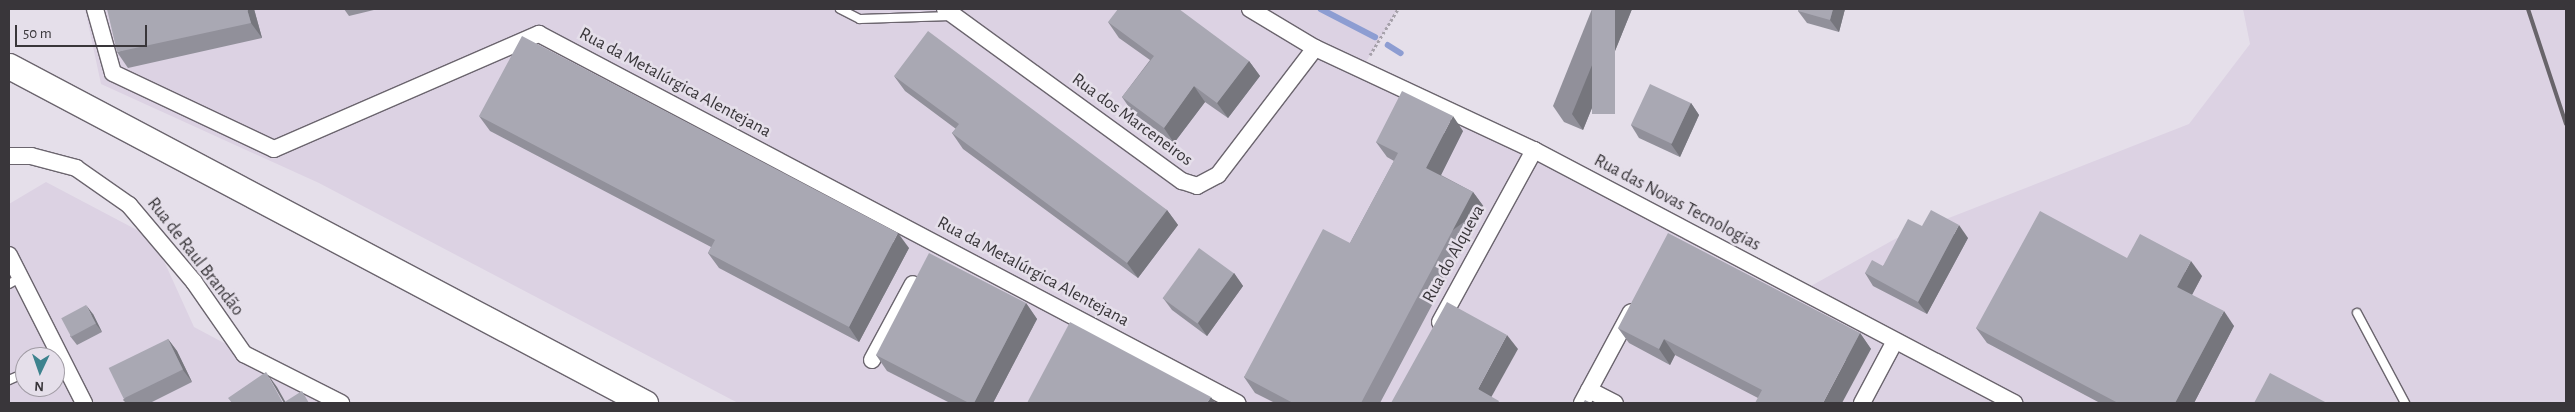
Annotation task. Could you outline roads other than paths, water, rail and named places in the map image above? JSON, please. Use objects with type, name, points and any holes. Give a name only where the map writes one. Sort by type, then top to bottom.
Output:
[{"type":"main road","points":[[9,66],[646,403]]},
{"type":"street","name":"Rua da Metalúrgica Alentejana","points":[[95,9],[113,73],[274,149],[539,34],[1237,403]]},
{"type":"street","name":"Rua das Novas Tecnologias","points":[[1250,9],[1316,48],[1362,67],[1534,150],[2014,403]]},
{"type":"street","name":"Rua dos Marceneiros","points":[[949,12],[1182,181],[1197,186],[1218,175],[1316,48]]},
{"type":"street","name":"Rua do Alqueva","points":[[1433,334],[1534,150]]},
{"type":"street","name":"Rua de Raul Brandão","points":[[9,156],[31,156],[76,168],[130,205],[194,282],[244,354],[341,403]]},
{"type":"street","points":[[1668,244],[1678,226]]},
{"type":"street","points":[[872,360],[936,243]]},
{"type":"street","points":[[9,255],[15,281],[49,347]]},
{"type":"street","points":[[1615,403],[1586,397],[1640,295]]},
{"type":"street","points":[[1862,403],[1895,341]]},
{"type":"street","points":[[65,374],[84,403]]},
{"type":"lane","points":[[840,9],[860,19],[949,12]]},
{"type":"lane","points":[[2357,313],[2405,403]]},
{"type":"waterway","points":[[1321,9],[1375,37]]},
{"type":"waterway","points":[[1388,45],[1401,53]]},
{"type":"railway","points":[[2528,9],[2566,124]]}]
